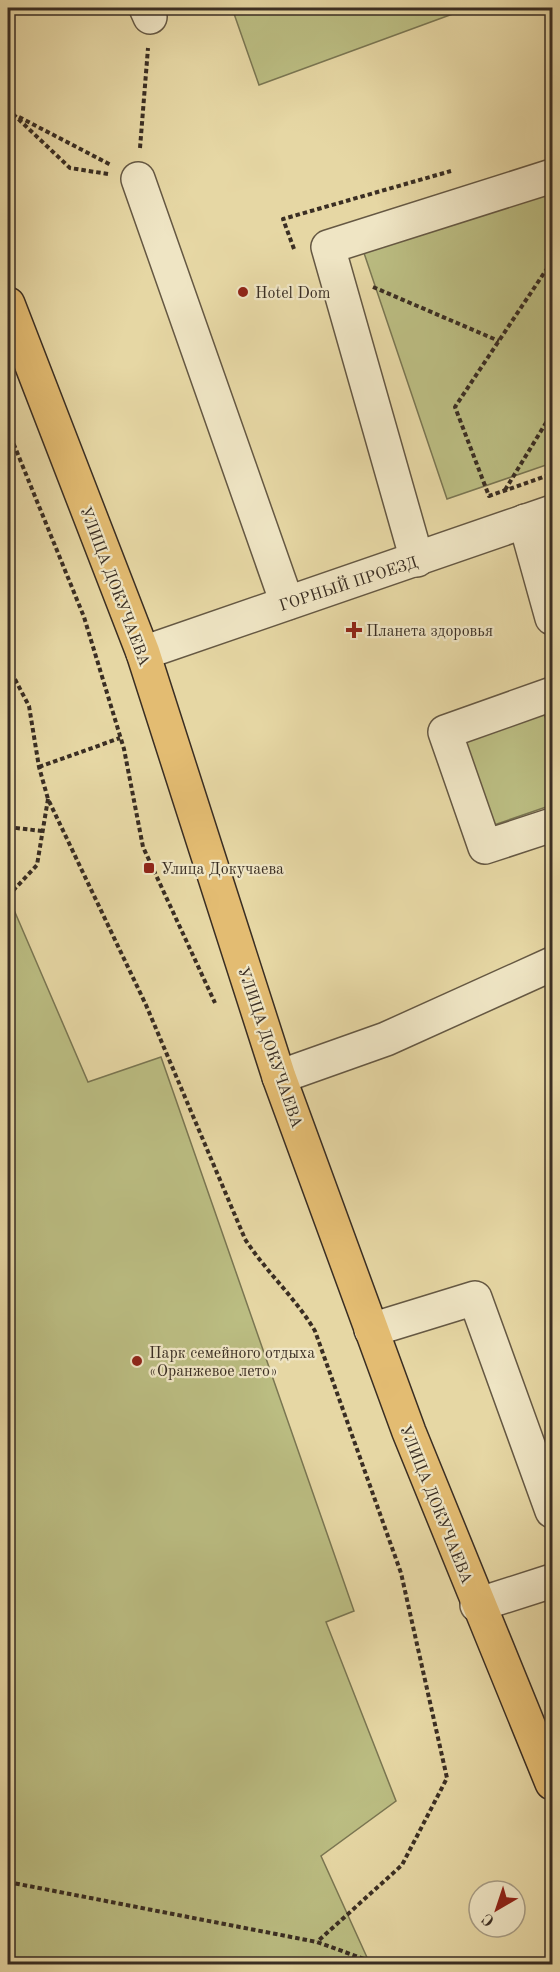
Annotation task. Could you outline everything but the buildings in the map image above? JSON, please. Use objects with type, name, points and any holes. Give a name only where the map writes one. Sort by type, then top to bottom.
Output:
[{"type":"main road","name":"УЛИЦА ДОКУЧАЕВА","points":[[8,304],[143,653],[279,1077],[371,1330],[477,1605],[552,1783]]},
{"type":"street","points":[[417,560],[328,247],[552,176]]},
{"type":"street","points":[[138,179],[287,603]]},
{"type":"street","points":[[539,517],[552,618]]},
{"type":"street","name":"ГОРНЫЙ ПРОЕЗД","points":[[143,653],[539,517]]},
{"type":"street","points":[[552,694],[444,732],[485,848],[552,825]]},
{"type":"street","points":[[279,1077],[386,1039],[552,964]]},
{"type":"street","points":[[371,1330],[475,1298],[552,1511]]},
{"type":"street","points":[[477,1605],[552,1581]]},
{"type":"path","points":[[138,179],[148,12]]},
{"type":"path","points":[[13,114],[65,141],[138,179],[70,168],[13,114]]},
{"type":"path","points":[[552,261],[455,407],[489,496],[552,474]]},
{"type":"path","points":[[336,272],[499,341]]},
{"type":"path","points":[[505,490],[552,412]]},
{"type":"path","points":[[8,430],[84,617],[120,738],[143,847],[215,1003]]},
{"type":"path","points":[[8,666],[29,706],[39,767],[48,799],[146,1005],[245,1239],[261,1264],[299,1305],[315,1331],[401,1572],[447,1778],[402,1865],[316,1942]]},
{"type":"path","points":[[39,767],[120,738]]},
{"type":"path","points":[[8,896],[37,865],[48,799]]},
{"type":"path","points":[[8,827],[43,832]]},
{"type":"path","points":[[8,1882],[316,1942],[378,1965]]},
{"type":"green space","points":[[232,8],[469,8],[259,85]]},
{"type":"green space","points":[[552,191],[552,463],[447,499],[364,253]]},
{"type":"green space","points":[[544,714],[552,736],[552,805],[491,826],[460,743]]},
{"type":"green space","points":[[8,896],[88,1082],[161,1057],[354,1611],[326,1622],[396,1801],[321,1856],[370,1964],[8,1964]]},
{"type":"place","name":"Hotel Dom","points":[[243,292]]},
{"type":"place","name":"Планета здоровья","points":[[354,630]]},
{"type":"place","name":"Улица Докучаева","points":[[149,868]]},
{"type":"place","name":"Парк семейного отдыха «Оранжевое лето»","points":[[137,1361]]}]
